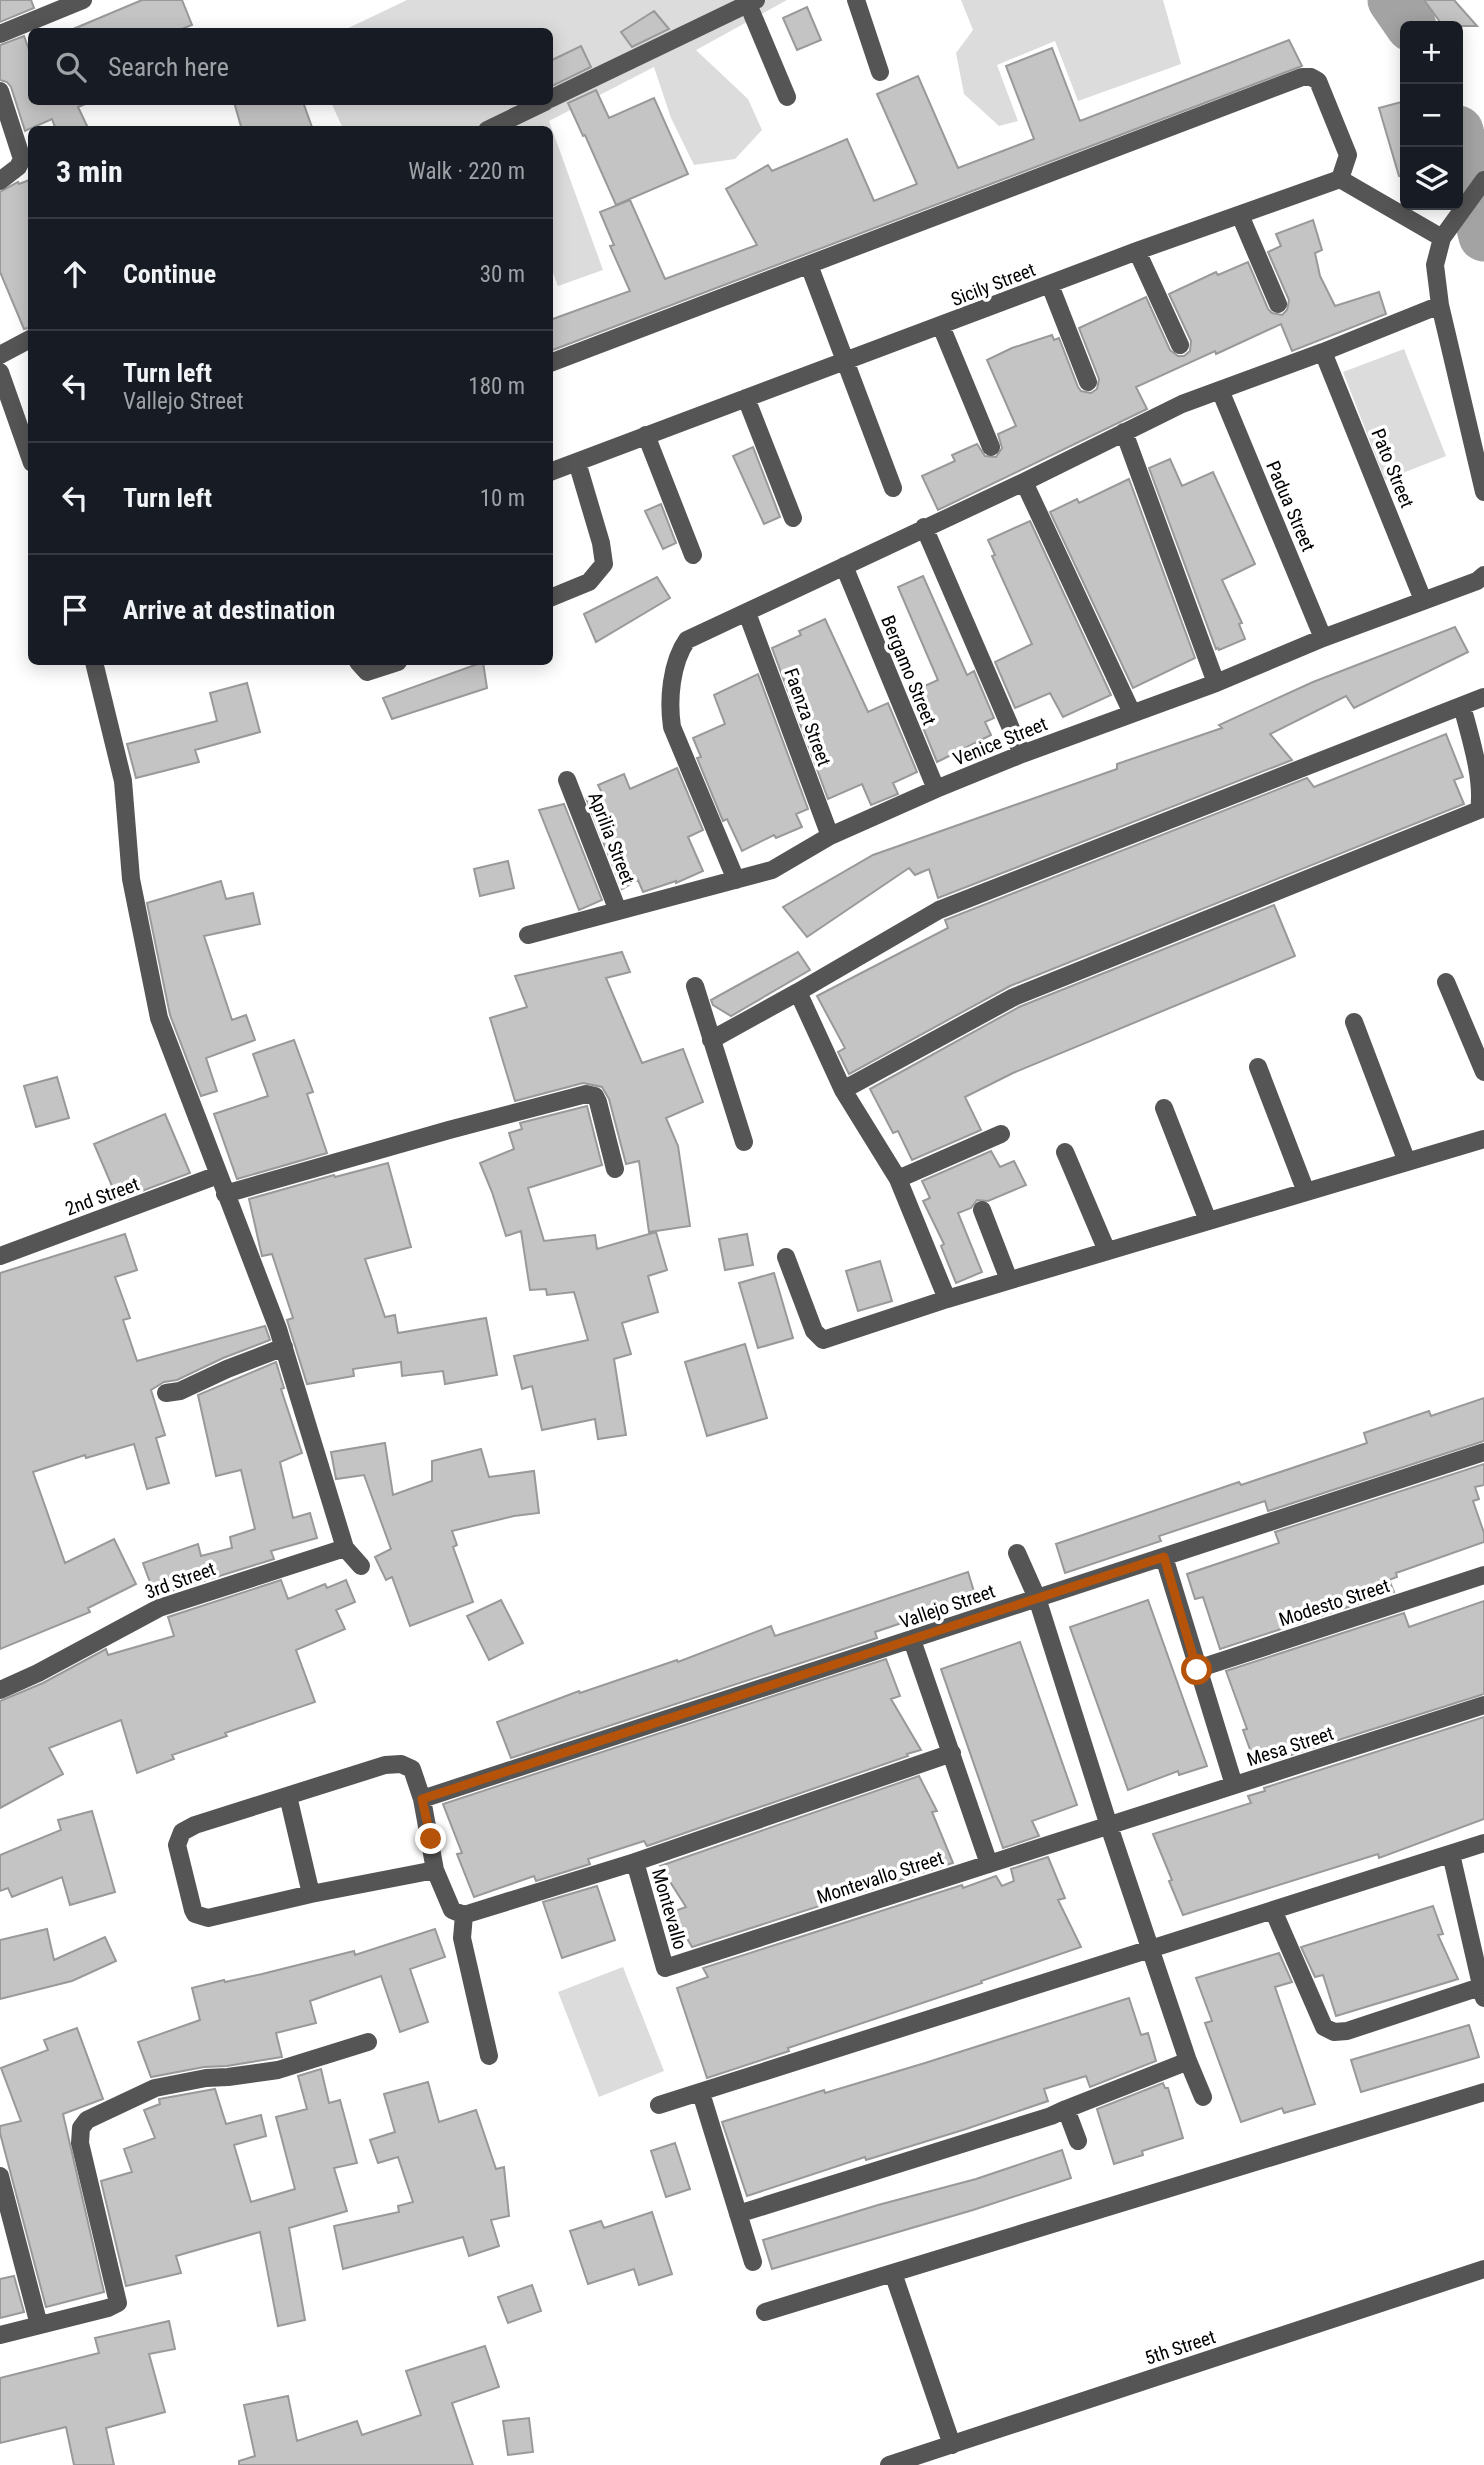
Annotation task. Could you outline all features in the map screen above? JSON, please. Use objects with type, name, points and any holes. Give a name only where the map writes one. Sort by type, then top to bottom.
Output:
[{"type":"street","points":[[2,33],[56,4],[83,0]]},
{"type":"street","points":[[856,0],[880,72]]},
{"type":"street","points":[[553,97],[752,2],[787,97]]},
{"type":"street","points":[[553,362],[1302,78],[1318,81],[1348,155],[1340,179],[1442,238]]},
{"type":"street","points":[[0,91],[22,159],[18,167],[0,181]]},
{"type":"street","points":[[495,126],[537,105]]},
{"type":"street","name":"Sicily Street","points":[[553,471],[1137,251],[1340,179]]},
{"type":"street","points":[[1484,180],[1442,238],[1436,265],[1440,305],[1484,492]]},
{"type":"street","points":[[1240,215],[1278,304]]},
{"type":"street","points":[[1137,251],[1180,345]]},
{"type":"street","points":[[809,265],[893,488]]},
{"type":"street","points":[[1050,285],[1088,382]]},
{"type":"street","points":[[736,880],[672,727],[672,685],[681,648],[687,640],[1024,482],[1182,404],[1440,305]]},
{"type":"street","points":[[942,326],[990,447]]},
{"type":"street","points":[[0,355],[28,340]]},
{"type":"street","name":"Pato Street","points":[[1323,352],[1423,600]]},
{"type":"street","points":[[0,372],[28,452]]},
{"type":"street","name":"Padua Street","points":[[1220,390],[1323,638]]},
{"type":"street","points":[[746,398],[793,518]]},
{"type":"street","points":[[1124,432],[1216,683]]},
{"type":"street","points":[[646,435],[693,555]]},
{"type":"street","points":[[553,597],[589,582],[604,564],[601,542],[577,462]]},
{"type":"street","points":[[1024,482],[1132,713]]},
{"type":"street","points":[[924,527],[1022,754]]},
{"type":"street","name":"Bergamo Street","points":[[844,566],[936,789]]},
{"type":"street","name":"Venice Street","points":[[528,935],[772,870],[830,836],[936,789],[1022,754],[1216,683],[1323,638],[1477,581],[1484,575]]},
{"type":"street","name":"Faenza Street","points":[[747,613],[830,836]]},
{"type":"street","points":[[95,665],[123,781],[131,879],[159,1018],[284,1347],[345,1548],[361,1566]]},
{"type":"street","points":[[361,665],[367,672],[389,665]]},
{"type":"street","points":[[711,1040],[939,909],[1484,697]]},
{"type":"street","points":[[843,1090],[1013,997],[1479,810],[1483,797],[1482,782],[1462,706]]},
{"type":"street","name":"Aprilia Street","points":[[567,780],[618,911]]},
{"type":"street","points":[[1447,982],[1484,1072]]},
{"type":"street","points":[[695,986],[744,1142]]},
{"type":"street","points":[[798,992],[843,1090],[898,1179],[947,1299]]},
{"type":"street","points":[[1354,1022],[1407,1162]]},
{"type":"street","points":[[1258,1067],[1306,1192]]},
{"type":"street","points":[[225,1194],[586,1094],[595,1096],[598,1102],[615,1169]]},
{"type":"street","points":[[1164,1108],[1208,1222]]},
{"type":"street","points":[[898,1179],[1001,1134]]},
{"type":"street","points":[[786,1257],[814,1331],[822,1340],[1009,1280],[1484,1139]]},
{"type":"street","points":[[1065,1152],[1107,1251]]},
{"type":"street","name":"2nd Street","points":[[0,1256],[218,1175]]},
{"type":"street","points":[[982,1210],[1009,1280]]},
{"type":"street","points":[[166,1393],[180,1391],[284,1347]]},
{"type":"street","name":"Vallejo Street","points":[[422,1799],[1484,1452]]},
{"type":"street","name":"3rd Street","points":[[0,1690],[38,1673],[159,1608],[345,1548]]},
{"type":"street","points":[[1017,1553],[1037,1598],[1109,1826],[1188,2061],[1203,2097]]},
{"type":"street","points":[[1164,1557],[1234,1785]]},
{"type":"street","name":"Modesto Street","points":[[1197,1670],[1484,1575]]},
{"type":"street","points":[[912,1640],[989,1864]]},
{"type":"street","name":"Mesa Street","points":[[1109,1826],[1484,1705]]},
{"type":"street","points":[[435,1870],[216,1916],[200,1916],[193,1910],[178,1851],[179,1839],[187,1829],[385,1765],[401,1764],[412,1769],[422,1799],[435,1870],[452,1910],[464,1915],[635,1862],[953,1753]]},
{"type":"street","points":[[288,1796],[311,1894]]},
{"type":"street","name":"Montevallo Street","points":[[665,1968],[1109,1826]]},
{"type":"street","points":[[659,2105],[1484,1843]]},
{"type":"street","points":[[1273,1910],[1324,2027],[1334,2032],[1347,2031],[1482,1993],[1451,1854]]},
{"type":"street","name":"Montevallo","points":[[635,1862],[665,1968]]},
{"type":"street","points":[[464,1915],[462,1938],[489,2056]]},
{"type":"street","points":[[0,2335],[108,2308],[118,2303],[80,2143],[80,2128],[87,2120],[155,2088],[206,2078],[236,2077],[278,2070],[368,2042]]},
{"type":"street","points":[[738,2214],[1051,2116],[1188,2061]]},
{"type":"street","points":[[765,2312],[1484,2092]]},
{"type":"street","points":[[701,2093],[753,2262]]},
{"type":"street","points":[[1066,2109],[1078,2141]]},
{"type":"street","points":[[0,2176],[39,2325]]},
{"type":"street","name":"5th Street","points":[[889,2465],[1484,2269]]},
{"type":"street","points":[[893,2273],[951,2445]]},
{"type":"shaded area","points":[[407,0],[787,0],[696,50],[748,99],[762,130],[735,159],[694,165],[671,118],[654,67],[549,121],[551,126],[342,126],[332,105],[553,105],[553,28],[348,28]]},
{"type":"shaded area","points":[[961,0],[1163,0],[1181,64],[1078,101],[1055,41],[997,65],[1018,121],[999,126],[964,94],[956,53],[973,30]]},
{"type":"shaded area","points":[[553,132],[603,270],[558,286],[553,273]]},
{"type":"shaded area","points":[[1404,349],[1446,456],[1385,480],[1343,372]]},
{"type":"shaded area","points":[[623,1967],[664,2071],[599,2097],[558,1992]]},
{"type":"building","points":[[0,0],[31,0],[34,8],[0,22]]},
{"type":"building","points":[[142,0],[182,0],[192,25],[184,28],[76,28]]},
{"type":"building","points":[[1424,0],[1454,0],[1477,26],[1463,26],[1463,21],[1439,21]]},
{"type":"building","points":[[807,7],[821,40],[797,50],[783,18]]},
{"type":"building","points":[[654,11],[669,29],[632,47],[621,32]]},
{"type":"building","points":[[24,36],[28,47],[28,105],[83,105],[78,107],[87,126],[55,126],[52,119],[36,126],[28,126],[25,131],[11,87],[0,80],[0,45]]},
{"type":"building","points":[[1289,40],[1302,66],[553,350],[553,319],[630,291],[610,246],[614,245],[600,212],[630,200],[665,279],[757,245],[726,189],[768,165],[772,171],[847,139],[874,201],[917,184],[877,94],[918,76],[958,168],[1034,139],[1006,66],[1052,48],[1080,121]]},
{"type":"building","points":[[581,46],[591,67],[553,86],[553,60]]},
{"type":"building","points":[[596,90],[609,118],[654,98],[688,174],[616,205],[568,103]]},
{"type":"building","points":[[1400,102],[1400,176],[1399,176],[1379,108]]},
{"type":"building","points":[[235,105],[304,105],[312,126],[241,126]]},
{"type":"building","points":[[28,181],[28,328],[24,329],[0,272],[0,192],[18,182],[19,184]]},
{"type":"building","points":[[1313,220],[1322,250],[1315,253],[1320,276],[1335,306],[1379,292],[1386,314],[1292,351],[1281,324],[1216,354],[1215,351],[1136,387],[1147,409],[938,510],[922,476],[955,461],[952,455],[977,444],[985,456],[996,457],[1002,448],[998,434],[1016,426],[987,360],[1012,348],[1052,335],[1054,340],[1059,338],[1078,387],[1081,391],[1091,393],[1097,389],[1099,379],[1079,328],[1146,297],[1170,350],[1178,356],[1184,356],[1190,351],[1191,341],[1169,294],[1216,272],[1218,275],[1248,262],[1268,309],[1272,313],[1282,315],[1287,310],[1289,300],[1268,252],[1281,246],[1276,234]]},
{"type":"building","points":[[753,447],[780,517],[764,524],[733,456]]},
{"type":"building","points":[[1170,459],[1182,486],[1213,472],[1255,564],[1222,580],[1242,623],[1239,624],[1245,639],[1219,650],[1216,649],[1149,468]]},
{"type":"building","points":[[1129,479],[1195,658],[1133,688],[1050,512],[1077,499],[1079,503]]},
{"type":"building","points":[[661,504],[676,543],[663,549],[645,511]]},
{"type":"building","points":[[1030,521],[1111,695],[1063,717],[1050,693],[1015,708],[995,662],[1032,644],[992,556],[995,555],[988,540]]},
{"type":"building","points":[[923,576],[967,675],[974,671],[994,718],[985,722],[991,735],[937,762],[909,693],[938,680],[898,587]]},
{"type":"building","points":[[657,577],[670,598],[596,642],[584,614]]},
{"type":"building","points":[[825,619],[868,712],[888,703],[917,772],[893,783],[898,794],[871,805],[862,784],[828,799],[772,648],[801,635],[799,631]]},
{"type":"building","points":[[1455,627],[1468,652],[1354,708],[1346,696],[1270,734],[1292,760],[938,898],[929,869],[915,875],[909,868],[807,937],[783,907],[873,855],[1117,769],[1117,764],[1222,728],[1219,725],[1313,682]]},
{"type":"building","points":[[475,665],[483,665],[487,688],[392,719],[383,698]]},
{"type":"building","points":[[758,674],[808,809],[796,814],[802,827],[776,838],[774,835],[742,851],[727,819],[723,821],[697,758],[701,757],[693,738],[725,724],[714,695]]},
{"type":"building","points":[[247,683],[260,732],[195,750],[199,762],[136,778],[127,744],[217,721],[210,693]]},
{"type":"building","points":[[1446,734],[1463,777],[1454,780],[1464,804],[1010,986],[849,1074],[838,1052],[845,1048],[817,996],[948,928],[945,920],[1307,778],[1314,787]]},
{"type":"building","points":[[677,768],[703,830],[688,837],[703,871],[676,883],[643,892],[638,880],[622,889],[586,798],[603,795],[598,785],[624,774],[630,789]]},
{"type":"building","points":[[564,804],[602,900],[579,910],[539,810]]},
{"type":"building","points":[[508,861],[514,888],[480,896],[474,869]]},
{"type":"building","points":[[221,881],[226,899],[253,893],[260,924],[204,936],[232,1020],[246,1015],[255,1040],[206,1058],[217,1091],[201,1096],[170,1015],[147,903]]},
{"type":"building","points":[[1274,905],[1295,956],[1013,1073],[965,1097],[981,1130],[912,1160],[898,1131],[893,1133],[870,1089],[1019,1007]]},
{"type":"building","points":[[622,952],[630,972],[606,978],[642,1063],[683,1049],[703,1102],[666,1118],[678,1146],[690,1226],[649,1232],[639,1161],[626,1164],[609,1099],[602,1087],[583,1083],[515,1101],[490,1018],[527,1007],[515,976]]},
{"type":"building","points":[[798,952],[810,970],[731,1016],[713,1005],[711,1000]]},
{"type":"building","points":[[294,1040],[313,1092],[307,1094],[327,1153],[237,1179],[214,1114],[268,1096],[253,1054]]},
{"type":"building","points":[[57,1077],[69,1118],[36,1127],[24,1086]]},
{"type":"building","points":[[587,1106],[602,1165],[528,1188],[544,1241],[595,1235],[597,1249],[656,1232],[667,1270],[648,1276],[658,1312],[622,1323],[631,1354],[614,1359],[626,1435],[598,1439],[595,1419],[542,1430],[532,1386],[522,1389],[514,1356],[588,1340],[574,1292],[547,1295],[546,1289],[530,1290],[521,1231],[506,1236],[480,1163],[514,1149],[509,1133],[522,1129],[520,1123]]},
{"type":"building","points":[[165,1114],[190,1173],[118,1200],[94,1144]]},
{"type":"building","points":[[991,1151],[1000,1167],[1014,1161],[1026,1185],[988,1201],[977,1200],[971,1208],[958,1213],[982,1272],[956,1283],[941,1246],[944,1244],[923,1201],[930,1198],[922,1181]]},
{"type":"building","points":[[388,1163],[411,1247],[365,1259],[385,1317],[395,1315],[398,1333],[486,1318],[497,1375],[445,1384],[443,1371],[402,1376],[401,1362],[353,1369],[354,1376],[307,1384],[287,1320],[293,1318],[272,1254],[262,1256],[249,1199]]},
{"type":"building","points":[[125,1234],[137,1270],[115,1277],[130,1318],[123,1320],[137,1361],[265,1326],[270,1340],[177,1380],[164,1382],[151,1390],[165,1435],[156,1438],[169,1483],[147,1489],[134,1444],[86,1458],[85,1455],[33,1472],[65,1563],[114,1539],[136,1584],[88,1608],[90,1612],[0,1649],[0,1273]]},
{"type":"building","points":[[747,1234],[753,1265],[725,1270],[719,1239]]},
{"type":"building","points":[[880,1261],[892,1301],[858,1311],[846,1271]]},
{"type":"building","points":[[774,1273],[793,1338],[758,1348],[739,1283]]},
{"type":"building","points":[[745,1344],[767,1418],[707,1436],[685,1362]]},
{"type":"building","points":[[276,1362],[284,1388],[281,1389],[302,1453],[280,1462],[293,1518],[310,1513],[317,1538],[271,1551],[274,1559],[155,1596],[143,1563],[198,1544],[201,1556],[232,1548],[230,1537],[255,1529],[241,1470],[216,1476],[198,1395]]},
{"type":"building","points":[[1484,1398],[1484,1441],[1268,1511],[1265,1501],[1159,1536],[1161,1541],[1065,1573],[1056,1544],[1239,1482],[1241,1485],[1367,1443],[1364,1433],[1429,1411],[1431,1416]]},
{"type":"building","points":[[385,1443],[393,1495],[432,1481],[432,1461],[481,1449],[489,1477],[534,1471],[539,1513],[514,1516],[452,1531],[457,1545],[453,1547],[473,1602],[410,1626],[392,1577],[386,1580],[375,1557],[391,1549],[364,1475],[336,1479],[331,1452]]},
{"type":"building","points":[[1484,1464],[1484,1485],[1475,1487],[1479,1499],[1473,1501],[1484,1533],[1484,1542],[1396,1573],[1397,1577],[1389,1580],[1394,1592],[1220,1649],[1203,1597],[1195,1599],[1187,1574],[1279,1543],[1275,1532]]},
{"type":"building","points":[[968,1572],[976,1598],[875,1632],[877,1638],[511,1758],[497,1722],[579,1691],[580,1693],[677,1660],[678,1662],[771,1626],[775,1636]]},
{"type":"building","points":[[281,1580],[288,1599],[325,1584],[327,1588],[346,1580],[355,1602],[336,1610],[345,1629],[296,1650],[315,1702],[225,1733],[227,1736],[172,1755],[174,1759],[137,1773],[121,1720],[49,1748],[63,1774],[0,1808],[0,1701],[43,1683],[106,1649],[108,1655],[174,1636],[168,1617]]},
{"type":"building","points":[[501,1600],[523,1643],[489,1660],[467,1616]]},
{"type":"building","points":[[1148,1600],[1207,1766],[1179,1775],[1178,1771],[1128,1790],[1070,1627]]},
{"type":"building","points":[[1484,1601],[1484,1694],[1256,1766],[1243,1730],[1247,1729],[1226,1671],[1404,1613],[1409,1627]]},
{"type":"building","points":[[1020,1642],[1077,1805],[1032,1821],[1039,1836],[1003,1848],[941,1669]]},
{"type":"building","points":[[886,1659],[900,1696],[891,1699],[921,1750],[647,1846],[644,1841],[588,1859],[590,1864],[536,1881],[534,1876],[474,1897],[457,1854],[462,1853],[443,1804]]},
{"type":"building","points":[[1484,1717],[1484,1819],[1379,1858],[1378,1854],[1183,1915],[1153,1834],[1251,1803],[1248,1796],[1265,1791],[1264,1788]]},
{"type":"building","points":[[919,1776],[937,1811],[932,1812],[953,1863],[692,1947],[672,1912],[686,1907],[660,1866]]},
{"type":"building","points":[[92,1811],[115,1892],[70,1905],[62,1877],[12,1897],[8,1888],[0,1891],[0,1855],[61,1830],[58,1820]]},
{"type":"building","points":[[1048,1857],[1065,1898],[1058,1900],[1081,1947],[707,2078],[677,1988],[708,1977],[703,1968],[962,1885],[963,1888],[996,1876],[1002,1886],[1014,1881],[1011,1869]]},
{"type":"building","points":[[597,1886],[615,1940],[562,1958],[543,1902]]},
{"type":"building","points":[[1433,1906],[1443,1934],[1438,1935],[1458,1979],[1336,2016],[1323,1975],[1315,1977],[1301,1947]]},
{"type":"building","points":[[47,1929],[54,1960],[105,1937],[116,1961],[72,1981],[0,1999],[0,1940]]},
{"type":"building","points":[[435,1929],[445,1957],[410,1969],[428,2022],[400,2032],[381,1976],[310,2001],[316,2023],[276,2033],[282,2057],[151,2077],[138,2042],[200,2020],[192,1988],[354,1951],[355,1955]]},
{"type":"building","points":[[1279,1953],[1292,1982],[1275,1987],[1315,2104],[1284,2113],[1282,2108],[1241,2122],[1205,2023],[1212,2021],[1196,1978]]},
{"type":"building","points":[[1129,1998],[1141,2035],[1148,2033],[1156,2061],[1090,2087],[1086,2076],[1044,2089],[1048,2101],[747,2196],[722,2122],[824,2090],[825,2093],[925,2063]]},
{"type":"building","points":[[1469,2025],[1479,2057],[1361,2092],[1351,2060]]},
{"type":"building","points":[[77,2028],[103,2099],[63,2114],[104,2292],[46,2307],[0,2133],[0,2126],[21,2121],[1,2068],[48,2050],[44,2040]]},
{"type":"building","points":[[321,2069],[329,2103],[340,2100],[357,2163],[334,2168],[347,2211],[289,2228],[305,2320],[278,2326],[260,2232],[176,2256],[181,2273],[126,2286],[101,2181],[132,2172],[124,2149],[155,2138],[144,2110],[160,2104],[159,2099],[215,2089],[226,2124],[261,2115],[266,2136],[234,2145],[251,2202],[295,2189],[276,2117],[307,2109],[298,2076]]},
{"type":"building","points":[[428,2082],[439,2122],[476,2110],[496,2169],[504,2167],[509,2216],[491,2220],[499,2246],[469,2256],[463,2237],[343,2269],[334,2226],[399,2212],[398,2206],[413,2202],[398,2157],[378,2163],[370,2140],[395,2132],[384,2094]]},
{"type":"building","points":[[1163,2083],[1165,2088],[1168,2088],[1183,2138],[1142,2151],[1143,2155],[1114,2164],[1097,2109]]},
{"type":"building","points":[[675,2143],[690,2189],[666,2197],[651,2151]]},
{"type":"building","points":[[1062,2150],[1071,2178],[772,2269],[763,2240],[976,2179]]},
{"type":"building","points":[[652,2212],[672,2274],[639,2285],[634,2269],[588,2284],[570,2231],[601,2221],[604,2228]]},
{"type":"building","points":[[14,2276],[24,2312],[0,2318],[0,2279]]},
{"type":"building","points":[[532,2285],[541,2311],[508,2323],[498,2297]]},
{"type":"building","points":[[169,2321],[175,2349],[149,2354],[165,2412],[106,2428],[114,2465],[74,2465],[66,2427],[0,2443],[0,2378],[99,2353],[95,2338]]},
{"type":"building","points":[[485,2346],[499,2387],[452,2403],[473,2465],[239,2465],[239,2461],[255,2456],[244,2405],[288,2396],[297,2441],[357,2421],[362,2435],[421,2415],[406,2371]]},
{"type":"building","points":[[529,2418],[533,2452],[508,2455],[503,2421]]},
{"type":"waterway","points":[[1393,0],[1408,21]]},
{"type":"waterway","points":[[1462,147],[1484,236]]},
{"type":"route","points":[[431,1839],[422,1799],[1164,1557],[1197,1670]]}]
